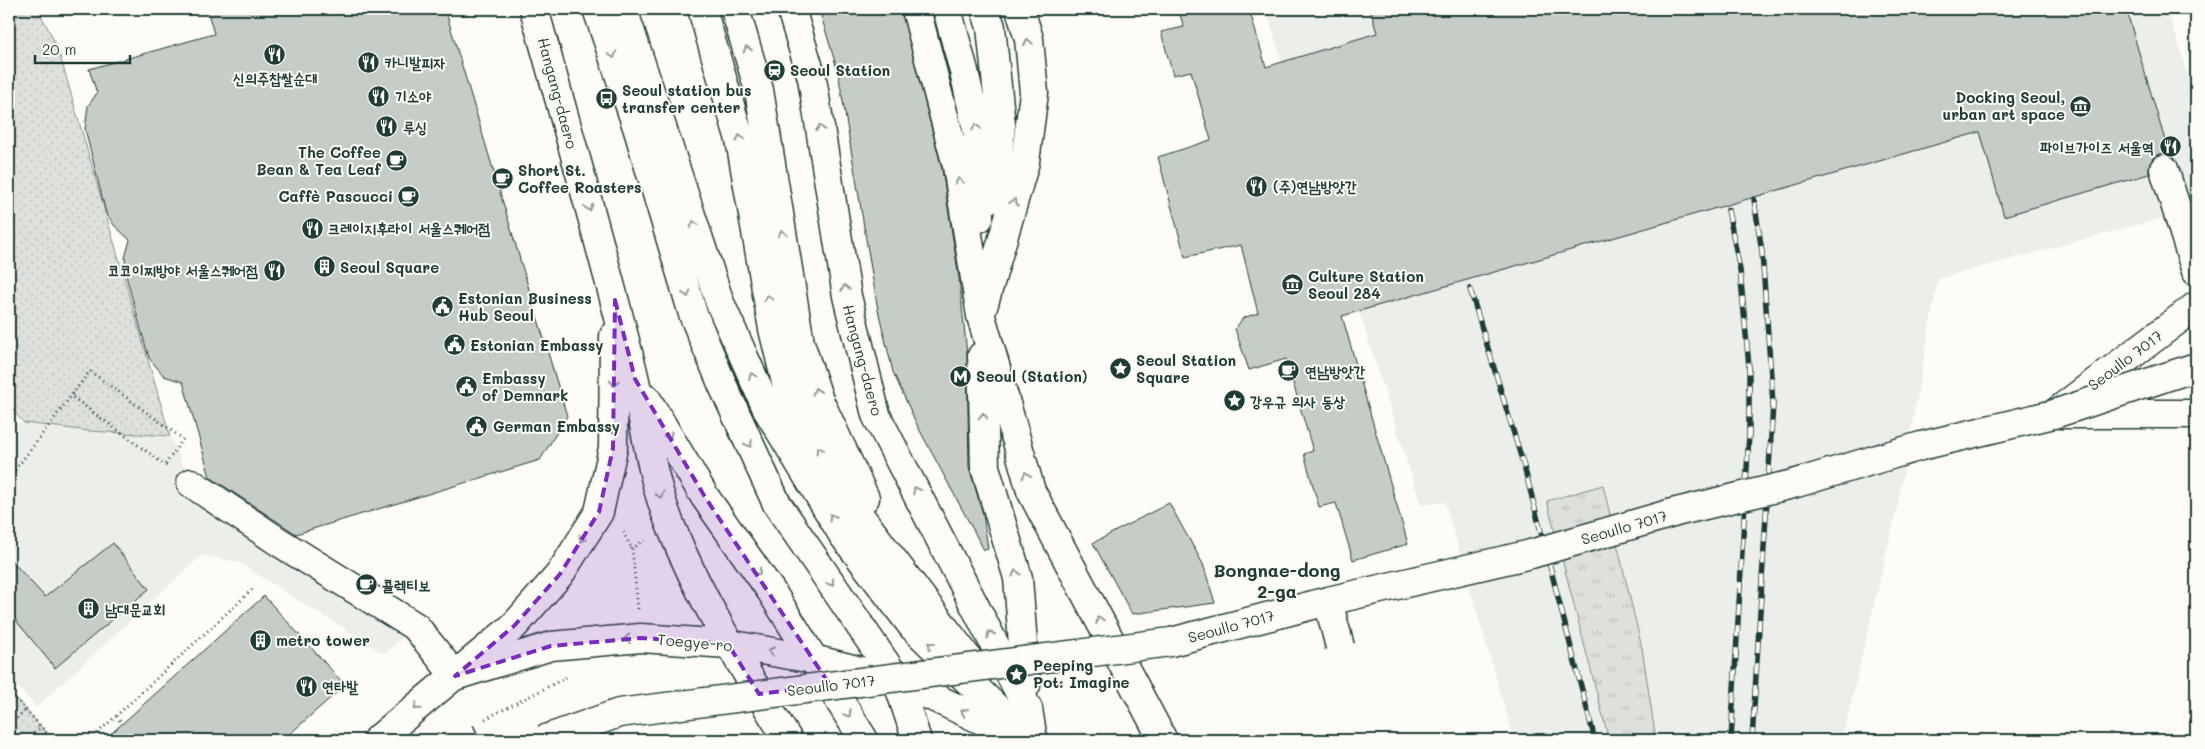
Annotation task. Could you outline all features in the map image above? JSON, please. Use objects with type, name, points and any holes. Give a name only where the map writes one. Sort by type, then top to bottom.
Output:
[{"type":"main road","name":"Hangang-daero","points":[[534,9],[615,300],[635,379],[656,482],[669,522],[699,592],[728,644],[788,740]]},
{"type":"main road","points":[[597,9],[638,130],[693,314],[723,386],[777,504],[897,680],[917,740]]},
{"type":"main road","points":[[623,9],[720,303],[768,411],[843,535],[913,627],[1031,740]]},
{"type":"main road","points":[[702,9],[740,140],[773,329],[791,403],[850,503],[1031,740]]},
{"type":"main road","points":[[735,9],[759,90],[800,343],[823,408],[866,500],[916,591]]},
{"type":"main road","name":"Hangang-daero","points":[[791,9],[812,78],[846,296],[876,415],[1028,709],[1031,740]]},
{"type":"main road","points":[[916,9],[957,166],[981,316],[1030,492],[1163,740]]},
{"type":"main road","points":[[947,9],[978,134],[984,467],[1018,578],[1028,709]]},
{"type":"main road","points":[[981,316],[1001,124],[991,27],[985,9]]},
{"type":"main road","points":[[981,316],[1025,162],[1034,93],[1029,39],[1020,9]]},
{"type":"main road","points":[[2164,169],[2196,271]]},
{"type":"main road","points":[[191,483],[279,542],[416,627],[455,676],[514,626],[560,574],[599,512],[613,448],[615,300]]},
{"type":"main road","name":"Seoullo 7017","points":[[2054,414],[2196,306]]},
{"type":"main road","name":"Seoullo 7017","points":[[543,740],[619,713],[1171,642],[1328,601],[1532,554],[1676,512],[1793,484],[1921,446],[2054,414],[2196,367]]},
{"type":"main road","name":"Hangang-daero","points":[[635,379],[705,497],[771,591],[864,740]]},
{"type":"main road","name":"Seoullo 7017","points":[[2054,414],[2196,414]]},
{"type":"main road","points":[[1328,601],[1340,648]]},
{"type":"main road","name":"Toegye-ro","points":[[377,740],[455,676],[551,646],[641,638],[728,644],[813,659],[897,680],[1024,740]]},
{"type":"path","points":[[9,478],[90,371],[183,439],[165,465]]},
{"type":"path","points":[[71,396],[191,483]]},
{"type":"path","points":[[618,523],[632,549],[638,610]]},
{"type":"path","points":[[632,549],[645,540]]},
{"type":"path","points":[[90,740],[254,588]]},
{"type":"path","points":[[462,736],[570,676]]},
{"type":"path","points":[[9,693],[53,740]]},
{"type":"path","points":[[9,725],[26,710]]},
{"type":"path","points":[[116,716],[122,724]]},
{"type":"path","points":[[26,740],[41,727]]},
{"type":"path","points":[[67,740],[71,736],[74,740]]},
{"type":"highlighted area","points":[[615,300],[635,379],[705,497],[830,685],[759,694],[728,644],[641,638],[551,646],[455,676],[514,626],[560,574],[599,512],[613,448]]},
{"type":"shaded area","points":[[1266,9],[2168,9],[2196,102],[2196,209],[1938,279],[1898,504],[1842,740],[1514,740],[1445,502],[1421,505],[1338,245]]},
{"type":"shaded area","points":[[24,423],[90,431],[170,436],[191,483],[416,627],[384,654],[238,562],[202,555],[36,707],[9,677],[9,425]]},
{"type":"green space","points":[[9,9],[38,9],[58,49],[170,436],[90,431],[24,423],[9,406]]},
{"type":"green space","points":[[1603,485],[1642,648],[1656,740],[1609,740],[1547,501]]},
{"type":"green space","points":[[9,691],[53,740],[9,740]]},
{"type":"building","name":"Seoul Square","points":[[207,9],[445,9],[567,416],[540,460],[296,534],[210,477],[183,382],[164,376],[149,358],[126,276],[125,258],[130,240],[114,225],[106,213],[85,129],[88,106],[97,93],[89,69],[214,34]]},
{"type":"building","points":[[819,9],[901,9],[942,169],[959,278],[967,354],[969,467],[983,514],[988,549],[984,550],[918,427],[893,372],[878,310],[838,72]]},
{"type":"building","points":[[1178,9],[1249,9],[1266,67],[1377,33],[1370,9],[2126,9],[2169,154],[2160,154],[2153,158],[2149,165],[2149,174],[2004,216],[1980,132],[1342,316],[1408,544],[1353,560],[1336,503],[1319,507],[1304,454],[1313,451],[1286,359],[1249,370],[1235,329],[1243,318],[1258,313],[1241,245],[1185,257],[1158,157],[1211,140],[1191,71],[1173,75],[1161,32],[1184,27]]},
{"type":"building","points":[[1169,503],[1203,564],[1215,603],[1132,614],[1093,543]]},
{"type":"building","name":"남대문교회","points":[[113,543],[149,589],[55,668],[9,612],[9,558],[45,597]]},
{"type":"building","name":"metro tower","points":[[264,596],[345,685],[283,740],[104,740]]},
{"type":"railway","points":[[1752,740],[1773,404],[1762,252],[1754,199]]},
{"type":"railway","points":[[1728,210],[1740,270],[1749,367],[1749,434],[1731,740]]},
{"type":"railway","points":[[1470,289],[1525,470],[1595,740]]},
{"type":"place","name":"신의주찹쌀순대","points":[[275,55]]},
{"type":"place","name":"카니발피자","points":[[369,62]]},
{"type":"place","name":"Seoul Station","points":[[774,70]]},
{"type":"place","name":"기소야","points":[[379,96]]},
{"type":"place","name":"Seoul station bus transfer center","points":[[606,99]]},
{"type":"place","name":"Docking Seoul, urban art space","points":[[2081,106]]},
{"type":"place","name":"루싱","points":[[387,127]]},
{"type":"place","name":"파이브가이즈 서울역","points":[[2170,147]]},
{"type":"place","name":"The Coffee Bean & Tea Leaf","points":[[397,161]]},
{"type":"place","name":"Short St. Coffee Roasters","points":[[502,179]]},
{"type":"place","name":"(주)연남방앗간","points":[[1257,186]]},
{"type":"place","name":"Caffè Pascucci","points":[[409,196]]},
{"type":"place","name":"크레이지후라이 서울스퀘어점","points":[[312,228]]},
{"type":"place","name":"Seoul Square","points":[[324,267]]},
{"type":"place","name":"코코이찌방야 서울스퀘어점","points":[[274,270]]},
{"type":"place","name":"Culture Station Seoul 284","points":[[1292,285]]},
{"type":"place","name":"Estonian Business Hub Seoul","points":[[442,307]]},
{"type":"place","name":"Estonian Embassy","points":[[454,345]]},
{"type":"place","name":"Seoul Station Square","points":[[1120,369]]},
{"type":"place","name":"연남방앗간","points":[[1289,371]]},
{"type":"place","name":"Seoul (Station)","points":[[960,376]]},
{"type":"place","name":"Embassy of Demnark","points":[[466,387]]},
{"type":"place","name":"강우규 의사 동상","points":[[1234,401]]},
{"type":"place","name":"German Embassy","points":[[477,426]]},
{"type":"place","name":"콜렉티보","points":[[366,585]]},
{"type":"place","name":"남대문교회","points":[[89,609]]},
{"type":"place","name":"metro tower","points":[[260,640]]},
{"type":"place","name":"Peeping Pot: Imagine","points":[[1017,674]]},
{"type":"place","name":"연타발","points":[[306,686]]},
{"type":"district","name":"Bongnae-dong 2-ga","points":[[1277,580]]}]
